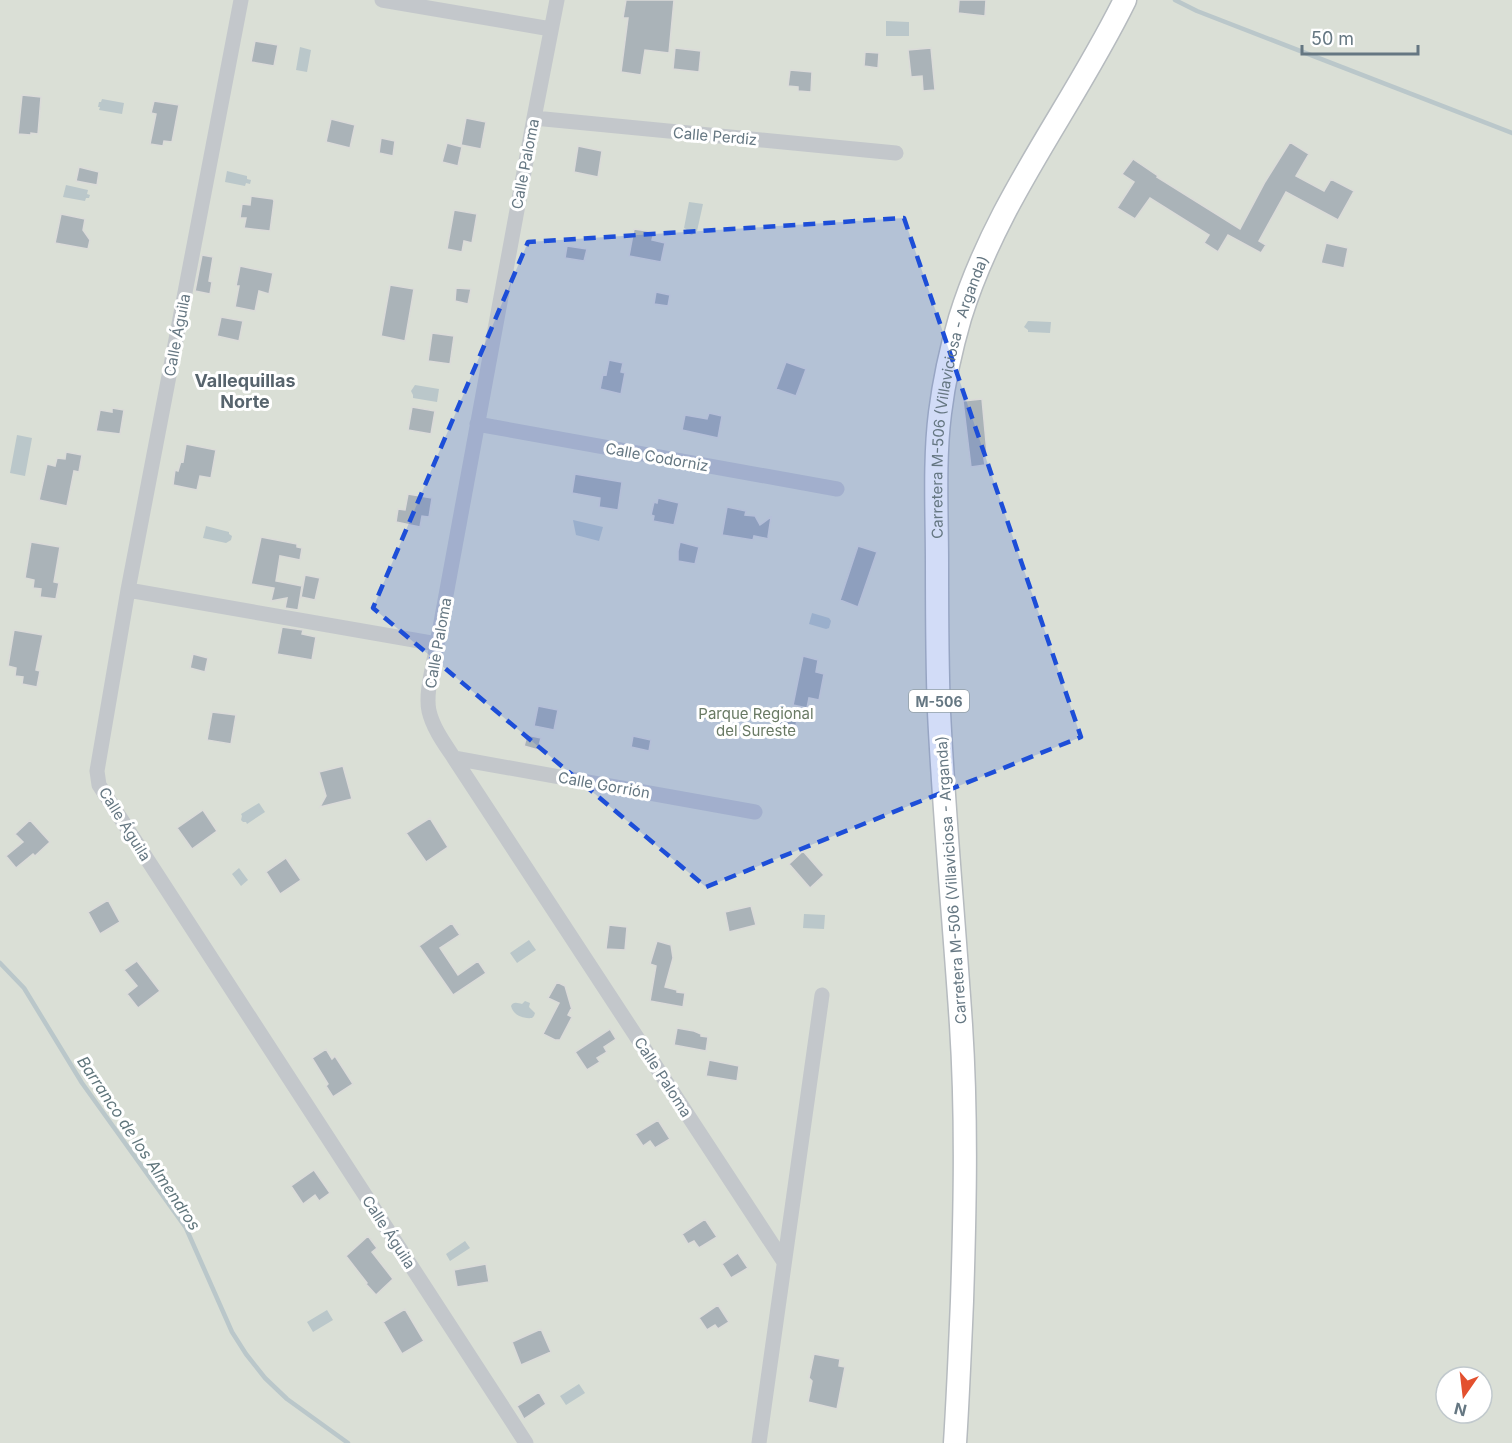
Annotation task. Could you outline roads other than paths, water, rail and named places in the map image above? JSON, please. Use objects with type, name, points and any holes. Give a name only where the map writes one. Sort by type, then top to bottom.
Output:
[{"type":"main road","name":"Carretera M-506 (Villaviciosa - Arganda)","points":[[955,1443],[964,1251],[966,1131],[939,710],[937,505],[940,415],[960,318],[986,252],[1032,160],[1109,33],[1125,0]]},
{"type":"street","name":"Calle Águila","points":[[241,0],[128,590],[97,771],[99,785],[526,1443]]},
{"type":"street","points":[[382,0],[551,29]]},
{"type":"street","name":"Calle Paloma","points":[[557,0],[437,644],[428,699],[429,709],[440,737],[784,1262]]},
{"type":"street","name":"Calle Perdiz","points":[[534,118],[896,153]]},
{"type":"street","name":"Calle Codorniz","points":[[477,424],[837,489]]},
{"type":"street","points":[[128,590],[437,644]]},
{"type":"street","name":"Calle Gorrión","points":[[454,758],[755,812]]},
{"type":"street","points":[[759,1443],[822,995]]},
{"type":"waterway","points":[[1175,0],[1197,11],[1512,133]]},
{"type":"waterway","name":"Barranco de los Almendros","points":[[0,963],[24,988],[82,1083],[186,1228],[232,1332],[246,1354],[265,1378],[287,1399],[348,1443]]},
{"type":"district","name":"Vallequillas Norte","points":[[245,390]]},
{"type":"park label","name":"Parque Regional del Sureste","points":[[756,722]]}]
